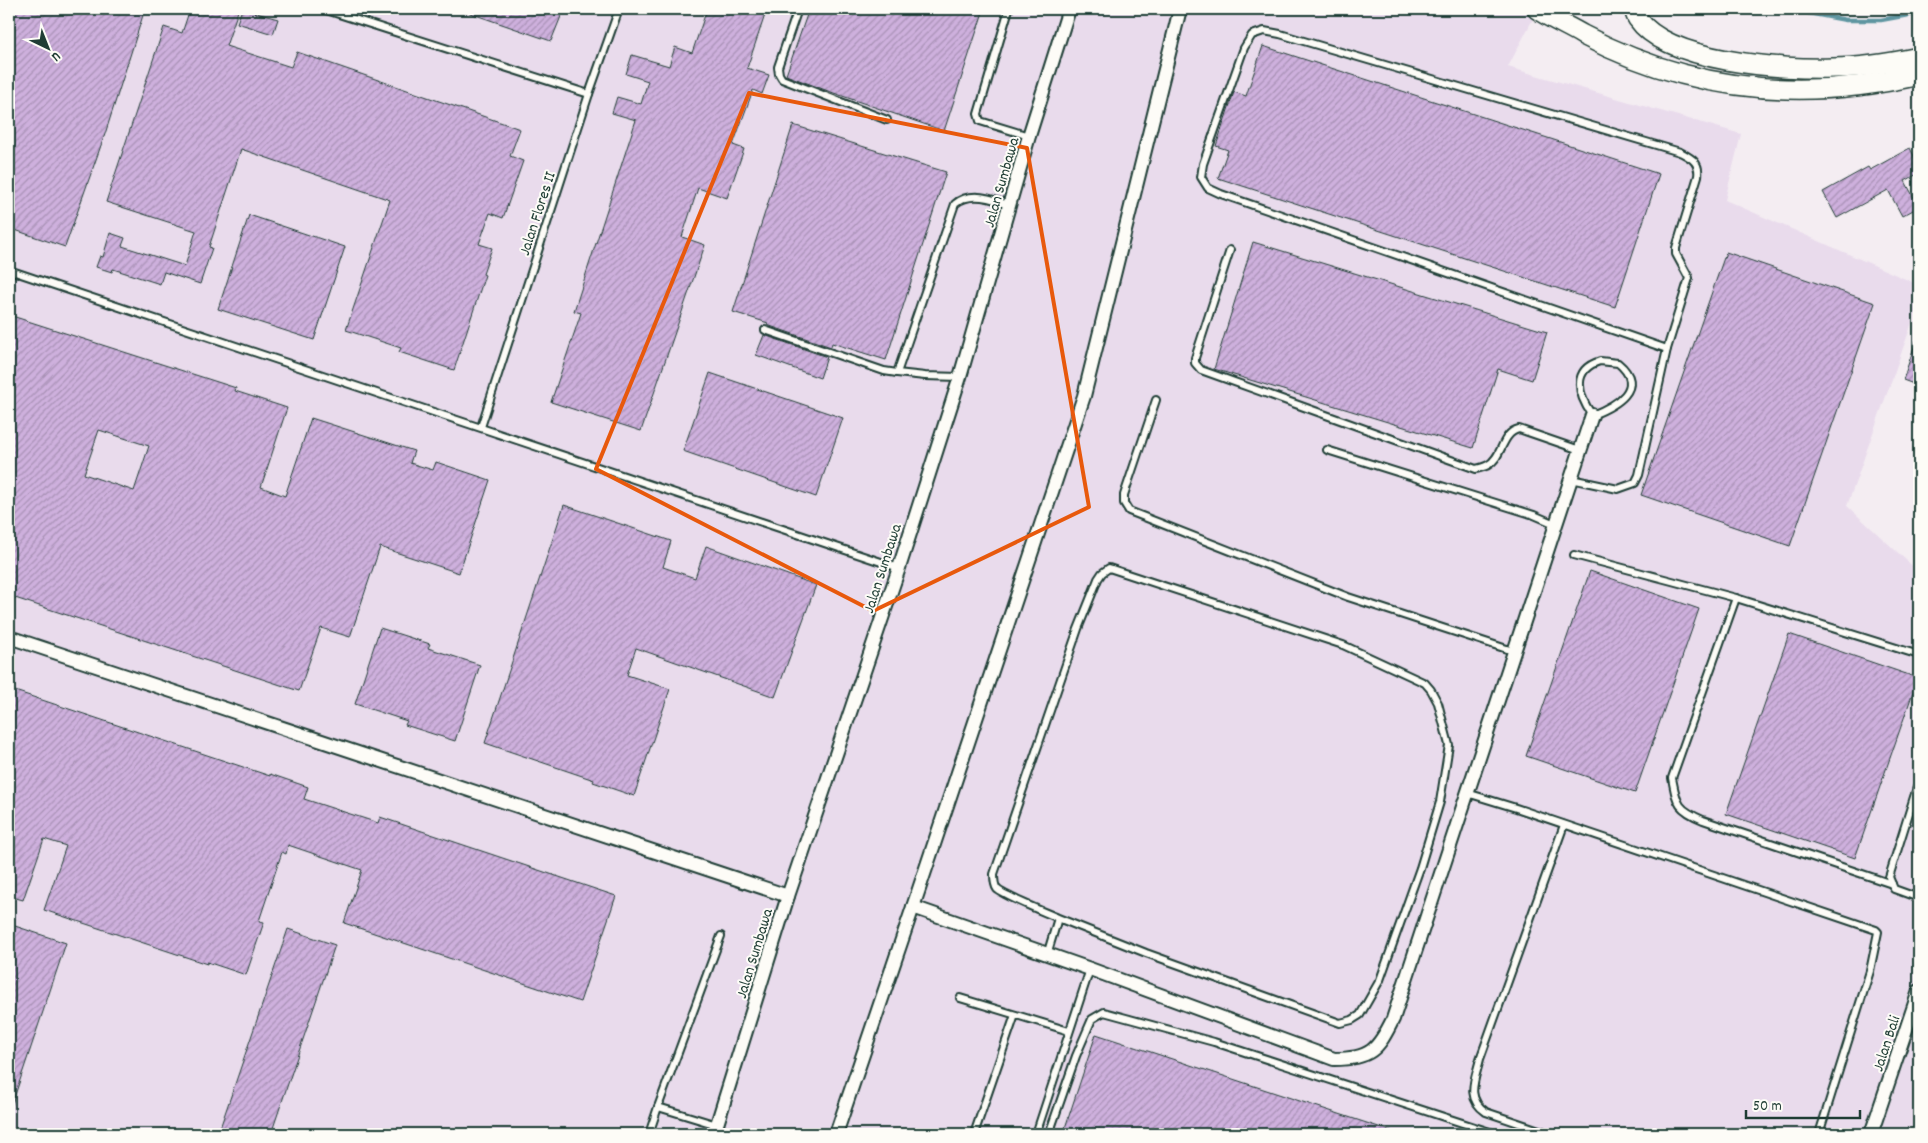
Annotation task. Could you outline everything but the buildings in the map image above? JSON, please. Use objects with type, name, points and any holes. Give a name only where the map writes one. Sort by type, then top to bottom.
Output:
[{"type":"main road","points":[[1634,9],[1638,19],[1653,33],[1674,46],[1727,60],[1780,67],[1832,68],[1884,64],[1919,57]]},
{"type":"main road","points":[[1541,12],[1600,43],[1651,66],[1723,84],[1776,89],[1832,88],[1884,83],[1919,75]]},
{"type":"street","name":"Jalan Sumbawa","points":[[716,1130],[788,896],[899,568],[960,377],[1024,135],[1069,9]]},
{"type":"street","points":[[836,1134],[1084,396],[1180,9]]},
{"type":"street","points":[[913,907],[1090,969],[1334,1059],[1354,1059],[1367,1054],[1386,1034],[1393,1019],[1592,415]]},
{"type":"street","points":[[9,637],[788,896]]},
{"type":"street","name":"Jalan Bali","points":[[1871,1134],[1919,991]]},
{"type":"lane","points":[[324,9],[589,94]]},
{"type":"lane","name":"Jalan Flores II","points":[[481,427],[589,94],[619,9]]},
{"type":"lane","points":[[798,9],[778,67],[782,79],[887,120]]},
{"type":"lane","points":[[1008,9],[978,114],[980,121],[1024,135]]},
{"type":"lane","points":[[1570,478],[1618,489],[1635,483],[1639,476],[1667,349],[1689,278],[1676,254],[1676,248],[1698,176],[1699,169],[1695,161],[1680,152],[1280,34],[1264,31],[1252,35],[1244,48],[1203,164],[1201,178],[1208,188],[1667,349]]},
{"type":"lane","points":[[896,373],[955,204],[966,198],[978,197],[1005,204]]},
{"type":"lane","points":[[1230,250],[1195,358],[1201,370],[1476,469],[1488,465],[1498,455],[1508,435],[1513,430],[1519,429],[1580,450]]},
{"type":"lane","points":[[9,270],[899,568]]},
{"type":"lane","points":[[764,330],[884,371],[925,376],[960,377]]},
{"type":"lane","points":[[1600,361],[1618,363],[1629,376],[1630,386],[1619,402],[1592,415],[1581,396],[1579,387],[1583,373],[1591,364],[1600,361]]},
{"type":"lane","points":[[1156,400],[1124,495],[1124,503],[1129,511],[1348,597],[1514,651]]},
{"type":"lane","points":[[1327,450],[1534,515],[1555,524]]},
{"type":"lane","points":[[1574,555],[1736,598],[1919,655]]},
{"type":"lane","points":[[1109,568],[1343,645],[1425,683],[1431,690],[1438,703],[1449,745],[1440,802],[1420,868],[1380,980],[1360,1015],[1340,1022],[1146,953],[1058,918],[1006,896],[997,889],[994,882],[994,874],[1078,629],[1098,579],[1109,568]]},
{"type":"lane","points":[[1736,598],[1672,778],[1680,806],[1687,813],[1703,820],[1892,884]]},
{"type":"lane","points":[[1919,781],[1889,877],[1894,889],[1919,898]]},
{"type":"lane","points":[[1467,794],[1516,808],[1872,928],[1878,932],[1870,971],[1819,1134]]},
{"type":"lane","points":[[1551,1134],[1486,1112],[1473,1099],[1473,1091],[1480,1059],[1564,825]]},
{"type":"lane","points":[[1047,954],[1058,918]]},
{"type":"lane","points":[[649,1134],[721,936]]},
{"type":"lane","points":[[1036,1134],[1090,969]]},
{"type":"lane","points":[[960,998],[1069,1031]]},
{"type":"lane","points":[[1049,1134],[1076,1056],[1092,1019],[1104,1012],[1214,1042],[1496,1134]]},
{"type":"lane","points":[[974,1134],[1015,1015]]},
{"type":"lane","points":[[658,1107],[704,1122],[716,1130]]},
{"type":"highlighted area","points":[[749,93],[1027,148],[1089,507],[873,611],[596,469]]},
{"type":"shaded area","points":[[9,9],[1538,9],[1508,67],[1741,134],[1725,200],[1919,285],[1919,303],[1847,506],[1919,572],[1919,1134],[9,1134]]},
{"type":"waterway","points":[[1787,9],[1846,20],[1881,20],[1919,13]]}]
